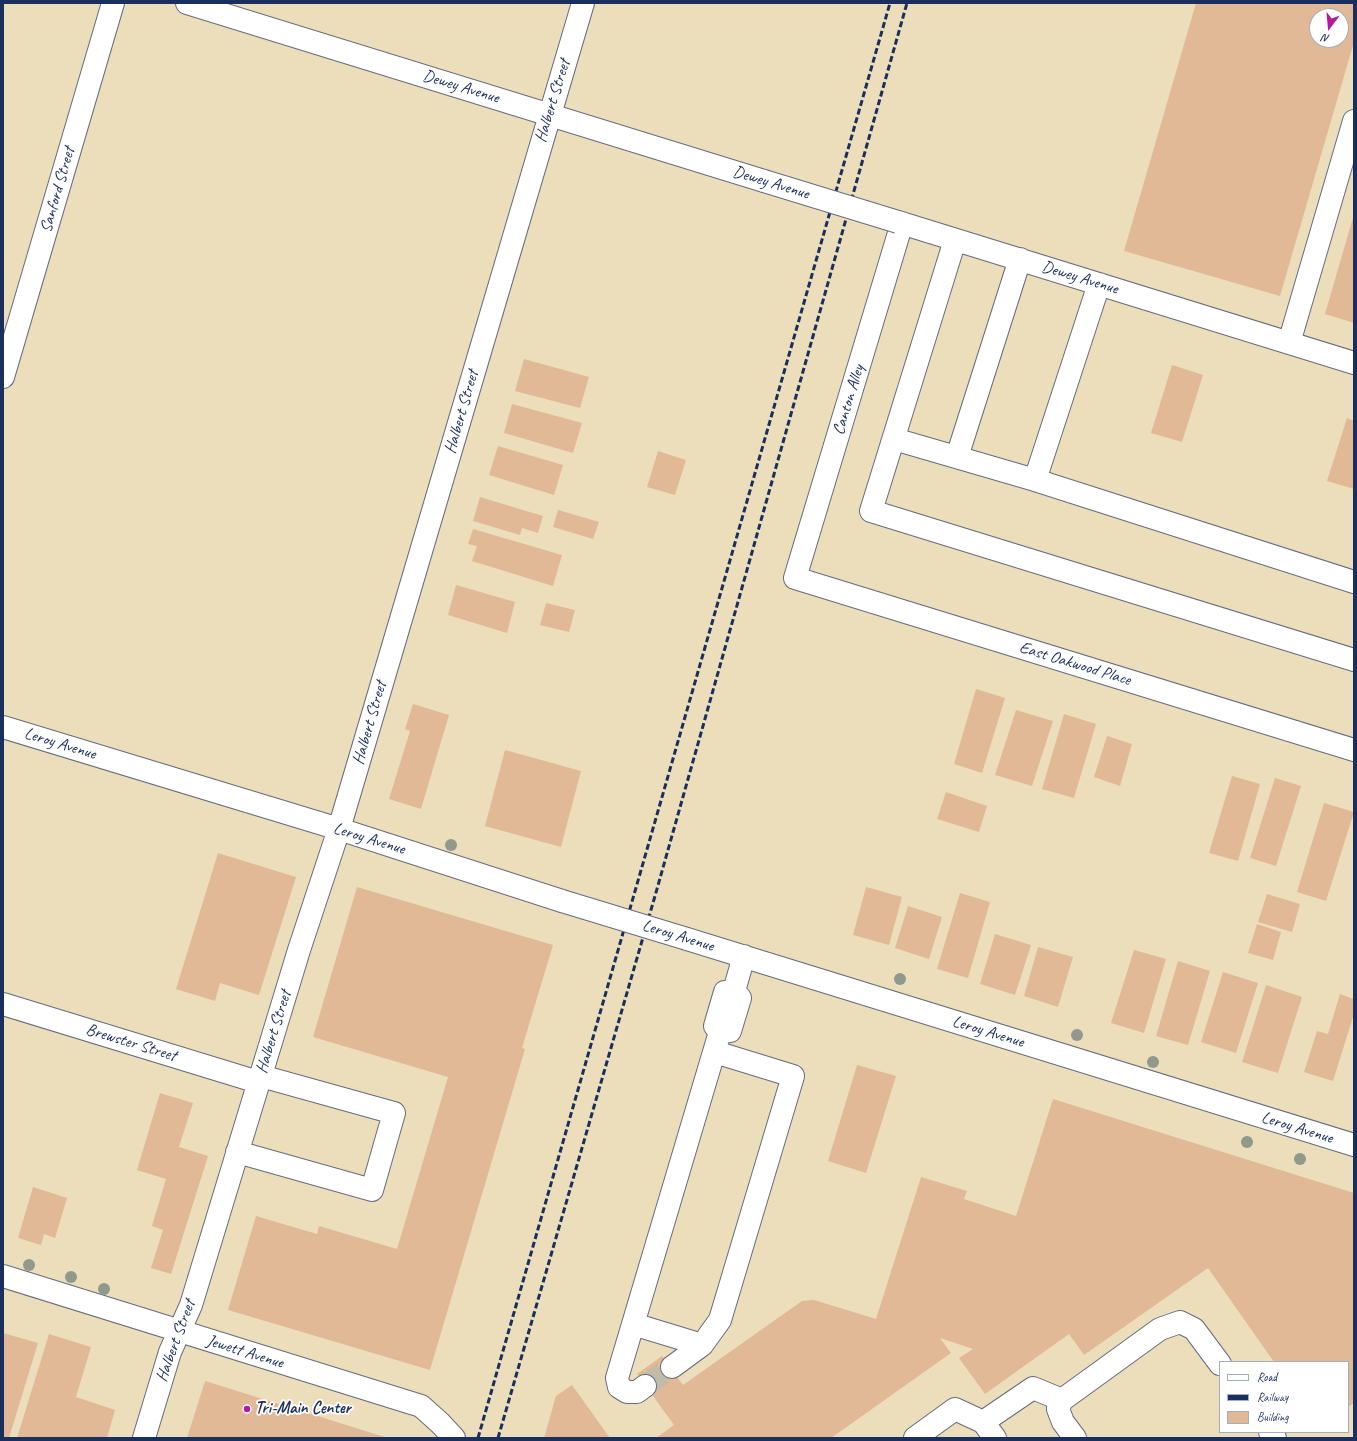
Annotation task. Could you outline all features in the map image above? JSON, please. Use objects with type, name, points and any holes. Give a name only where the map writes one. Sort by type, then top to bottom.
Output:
[{"type":"street","name":"Sanford Street","points":[[3,377],[113,3]]},
{"type":"street","name":"Dewey Avenue","points":[[187,3],[1354,363]]},
{"type":"street","name":"Halbert Street","points":[[144,1438],[170,1352],[190,1305],[299,950],[339,829],[583,3]]},
{"type":"street","points":[[1289,343],[1354,121]]},
{"type":"street","name":"Canton Alley","points":[[795,578],[900,223]]},
{"type":"street","points":[[955,240],[871,511],[1354,660]]},
{"type":"street","points":[[957,457],[1020,260]]},
{"type":"street","points":[[1034,480],[1099,284]]},
{"type":"street","points":[[894,439],[1034,480],[1354,582]]},
{"type":"street","name":"East Oakwood Place","points":[[795,578],[1354,750]]},
{"type":"street","name":"Leroy Avenue","points":[[3,727],[339,829],[562,901],[1354,1145]]},
{"type":"street","points":[[645,1386],[637,1392],[627,1392],[619,1387],[617,1378],[717,1042],[730,1031],[740,998],[734,991],[744,956]]},
{"type":"street","name":"Brewster Street","points":[[3,1004],[260,1079],[394,1114],[372,1190],[237,1152]]},
{"type":"street","points":[[672,1367],[702,1345],[720,1320],[794,1076],[717,1042]]},
{"type":"street","name":"Jewett Avenue","points":[[3,1276],[421,1406],[454,1438]]},
{"type":"street","points":[[1075,1438],[1063,1422],[1058,1409],[1062,1400],[1160,1329],[1180,1322],[1194,1329],[1219,1363]]},
{"type":"street","points":[[633,1324],[702,1345]]},
{"type":"street","points":[[915,1438],[955,1409],[989,1430],[1033,1388],[1062,1400]]},
{"type":"building","points":[[1196,3],[1354,3],[1354,42],[1280,296],[1124,251]]},
{"type":"building","points":[[1354,214],[1354,323],[1325,314]]},
{"type":"building","points":[[524,359],[589,377],[580,408],[515,391]]},
{"type":"building","points":[[1172,365],[1203,375],[1182,442],[1151,433]]},
{"type":"building","points":[[512,404],[582,423],[573,453],[504,433]]},
{"type":"building","points":[[1347,418],[1354,421],[1354,489],[1327,481]]},
{"type":"building","points":[[498,446],[563,465],[554,495],[489,475]]},
{"type":"building","points":[[658,451],[686,460],[675,495],[647,487]]},
{"type":"building","points":[[480,497],[543,516],[538,533],[522,528],[520,535],[473,521]]},
{"type":"building","points":[[558,510],[599,522],[593,539],[553,527]]},
{"type":"building","points":[[473,529],[562,555],[553,586],[472,561],[477,546],[468,544]]},
{"type":"building","points":[[456,585],[515,602],[507,633],[448,615]]},
{"type":"building","points":[[546,603],[575,610],[569,632],[540,625]]},
{"type":"building","points":[[976,689],[1005,698],[982,773],[954,764]]},
{"type":"building","points":[[413,704],[449,715],[421,809],[389,799],[410,731],[405,729]]},
{"type":"building","points":[[1016,710],[1053,721],[1032,786],[995,775]]},
{"type":"building","points":[[1064,714],[1096,724],[1074,798],[1042,789]]},
{"type":"building","points":[[1107,736],[1132,744],[1120,786],[1094,777]]},
{"type":"building","points":[[505,750],[581,771],[561,847],[485,826]]},
{"type":"building","points":[[1232,776],[1260,784],[1238,861],[1209,853]]},
{"type":"building","points":[[1275,778],[1301,786],[1276,866],[1250,858]]},
{"type":"building","points":[[946,792],[987,806],[979,832],[937,819]]},
{"type":"building","points":[[1324,803],[1354,812],[1326,901],[1297,892]]},
{"type":"building","points":[[218,853],[296,877],[259,995],[220,983],[215,1001],[176,989]]},
{"type":"building","points":[[357,887],[553,945],[522,1048],[525,1049],[430,1370],[228,1310],[256,1216],[317,1234],[319,1226],[397,1249],[448,1077],[313,1037]]},
{"type":"building","points":[[866,887],[902,897],[889,945],[853,935]]},
{"type":"building","points":[[960,893],[990,902],[968,978],[937,969]]},
{"type":"building","points":[[1267,894],[1300,904],[1292,932],[1258,922]]},
{"type":"building","points":[[908,906],[942,917],[929,959],[895,948]]},
{"type":"building","points":[[1257,924],[1281,932],[1273,960],[1248,953]]},
{"type":"building","points":[[995,934],[1031,945],[1015,995],[980,984]]},
{"type":"building","points":[[1038,947],[1073,957],[1058,1007],[1024,996]]},
{"type":"building","points":[[1134,950],[1166,959],[1144,1033],[1111,1023]]},
{"type":"building","points":[[1178,961],[1210,971],[1188,1045],[1156,1036]]},
{"type":"building","points":[[1223,972],[1258,983],[1236,1053],[1201,1042]]},
{"type":"building","points":[[1266,985],[1302,997],[1278,1073],[1242,1062]]},
{"type":"building","points":[[1340,994],[1354,999],[1354,1014],[1333,1081],[1304,1072],[1317,1031],[1328,1034]]},
{"type":"building","points":[[857,1065],[896,1076],[866,1173],[828,1161]]},
{"type":"building","points":[[160,1093],[193,1103],[179,1147],[208,1156],[171,1274],[151,1268],[163,1230],[152,1226],[166,1179],[137,1170]]},
{"type":"building","points":[[1053,1099],[1354,1193],[1354,1403],[1349,1406],[1349,1361],[1273,1361],[1208,1268],[1084,1355],[1069,1334],[985,1394],[959,1358],[973,1349],[940,1338],[951,1353],[831,1438],[656,1438],[674,1425],[637,1374],[662,1356],[683,1385],[802,1301],[814,1300],[876,1319],[921,1177],[967,1191],[964,1199],[1016,1216]]},
{"type":"building","points":[[33,1187],[67,1198],[55,1238],[44,1234],[41,1245],[18,1238]]},
{"type":"building","points":[[3,1333],[38,1343],[9,1438],[3,1438]]},
{"type":"building","points":[[49,1334],[91,1347],[76,1397],[115,1410],[107,1438],[17,1438]]},
{"type":"building","name":"Tri-Main Center","points":[[205,1381],[388,1438],[187,1438]]},
{"type":"building","points":[[572,1385],[610,1438],[544,1438],[556,1396]]},
{"type":"tunnel","points":[[645,1386],[672,1367]]},
{"type":"railway","points":[[478,1438],[890,3]]},
{"type":"railway","points":[[498,1438],[655,896],[907,3]]},
{"type":"place","name":"Tri-Main Center","points":[[247,1409]]}]
